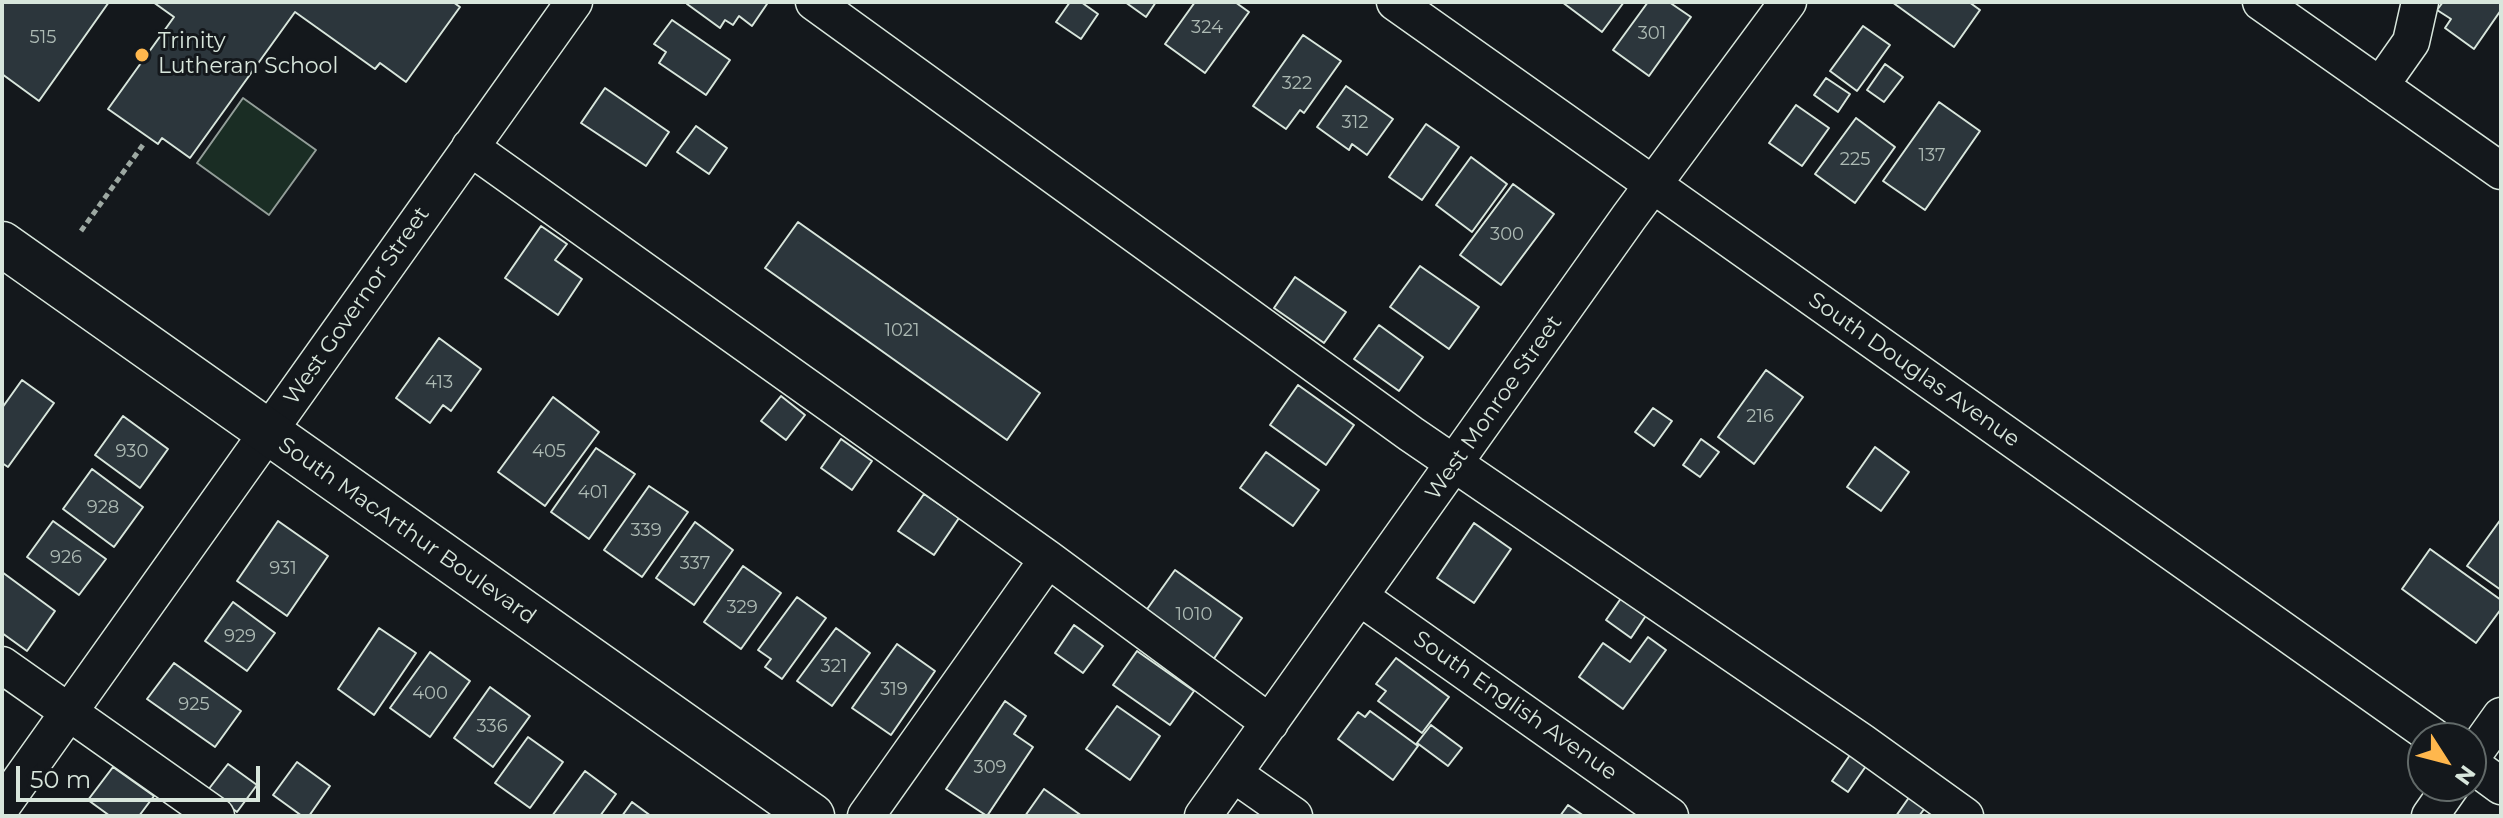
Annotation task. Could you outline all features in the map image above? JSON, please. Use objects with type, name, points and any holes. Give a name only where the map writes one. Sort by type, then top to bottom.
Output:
[{"type":"main road","name":"South MacArthur Boulevard","points":[[2,244],[812,816]]},
{"type":"street","name":"West Governor Street","points":[[2,806],[574,2]]},
{"type":"street","points":[[814,2],[1454,464],[1862,742],[1965,816]]},
{"type":"street","name":"South Douglas Avenue","points":[[1395,2],[2412,722]]},
{"type":"street","name":"West Monroe Street","points":[[1203,816],[1652,185],[1788,2]]},
{"type":"street","points":[[2380,86],[2411,42],[2420,2]]},
{"type":"street","points":[[2267,4],[2501,171]]},
{"type":"street","points":[[470,147],[1048,559],[1270,723]]},
{"type":"street","points":[[866,816],[1048,559]]},
{"type":"street","name":"South English Avenue","points":[[1360,597],[1670,816]]},
{"type":"street","points":[[2,665],[216,816]]},
{"type":"street","points":[[2487,737],[2501,716]]},
{"type":"street","points":[[1234,774],[1294,816]]},
{"type":"path","points":[[81,231],[145,142]]},
{"type":"green space","points":[[243,98],[316,150],[269,215],[197,163]]},
{"type":"building","points":[[2,2],[109,2],[39,101],[2,74]]},
{"type":"building","points":[[153,2],[453,2],[460,7],[406,82],[380,63],[375,69],[295,12],[190,158],[162,138],[158,144],[108,109],[174,17]]},
{"type":"building","points":[[1070,2],[1081,2],[1098,14],[1081,39],[1056,22]]},
{"type":"building","points":[[1125,2],[1156,2],[1146,17]]},
{"type":"building","points":[[1195,2],[1235,2],[1249,12],[1205,73],[1165,44]]},
{"type":"building","points":[[1562,2],[1624,2],[1602,32]]},
{"type":"building","points":[[1648,2],[1669,2],[1691,17],[1649,76],[1613,50]]},
{"type":"building","points":[[1892,2],[1969,2],[1980,10],[1954,47]]},
{"type":"building","points":[[2443,2],[2501,2],[2501,10],[2474,49],[2445,28],[2451,19],[2437,10]]},
{"type":"building","points":[[687,4],[767,4],[752,26],[739,16],[733,25],[725,20],[720,28]]},
{"type":"building","points":[[672,20],[730,60],[706,95],[659,63],[666,52],[654,44]]},
{"type":"building","points":[[1863,26],[1890,45],[1857,91],[1830,71]]},
{"type":"building","points":[[1303,35],[1341,61],[1304,113],[1300,110],[1286,129],[1253,106]]},
{"type":"building","points":[[1885,64],[1903,77],[1884,102],[1867,90]]},
{"type":"building","points":[[1826,78],[1850,94],[1838,112],[1814,95]]},
{"type":"building","points":[[1346,86],[1393,119],[1367,155],[1352,144],[1349,150],[1317,127]]},
{"type":"building","points":[[605,88],[669,132],[646,166],[581,123]]},
{"type":"building","points":[[1939,102],[1980,131],[1925,210],[1883,181]]},
{"type":"building","points":[[1796,105],[1829,128],[1802,166],[1769,143]]},
{"type":"building","points":[[1856,118],[1895,147],[1855,203],[1815,174]]},
{"type":"building","points":[[1426,124],[1459,147],[1422,200],[1389,177]]},
{"type":"building","points":[[696,126],[727,148],[709,174],[677,152]]},
{"type":"building","points":[[1471,157],[1507,184],[1472,232],[1436,205]]},
{"type":"building","points":[[1513,184],[1554,214],[1501,285],[1460,255]]},
{"type":"building","points":[[798,222],[1040,393],[1007,440],[765,268]]},
{"type":"building","points":[[541,226],[567,244],[555,260],[582,279],[558,315],[505,278]]},
{"type":"building","points":[[1420,266],[1479,307],[1449,349],[1390,307]]},
{"type":"building","points":[[1295,277],[1346,312],[1324,343],[1274,308]]},
{"type":"building","points":[[1379,325],[1423,357],[1399,391],[1354,359]]},
{"type":"building","points":[[439,338],[481,369],[451,411],[443,405],[430,423],[396,398]]},
{"type":"building","points":[[1766,370],[1803,397],[1754,464],[1718,437]]},
{"type":"building","points":[[22,380],[54,403],[8,467],[2,463],[2,408]]},
{"type":"building","points":[[1298,385],[1354,425],[1326,465],[1270,425]]},
{"type":"building","points":[[781,396],[805,415],[786,440],[761,421]]},
{"type":"building","points":[[553,397],[599,432],[545,506],[498,472]]},
{"type":"building","points":[[1653,408],[1672,421],[1654,446],[1635,432]]},
{"type":"building","points":[[123,416],[168,449],[140,488],[95,455]]},
{"type":"building","points":[[841,439],[872,461],[852,490],[821,468]]},
{"type":"building","points":[[1701,439],[1719,452],[1700,477],[1683,465]]},
{"type":"building","points":[[1875,447],[1909,472],[1881,511],[1847,487]]},
{"type":"building","points":[[596,448],[635,474],[589,539],[551,512]]},
{"type":"building","points":[[1266,452],[1319,490],[1293,526],[1240,488]]},
{"type":"building","points":[[92,469],[143,507],[114,547],[63,509]]},
{"type":"building","points":[[649,486],[688,512],[642,577],[604,550]]},
{"type":"building","points":[[924,494],[959,518],[934,555],[898,531]]},
{"type":"building","points":[[2501,519],[2501,590],[2467,566]]},
{"type":"building","points":[[53,521],[106,559],[79,595],[27,557]]},
{"type":"building","points":[[278,521],[328,556],[287,616],[237,581]]},
{"type":"building","points":[[695,522],[733,550],[694,605],[656,578]]},
{"type":"building","points":[[1474,523],[1511,549],[1474,603],[1437,578]]},
{"type":"building","points":[[2430,549],[2501,600],[2501,609],[2476,643],[2402,589]]},
{"type":"building","points":[[743,566],[781,593],[741,649],[704,622]]},
{"type":"building","points":[[1175,570],[1242,618],[1213,660],[1145,612]]},
{"type":"building","points":[[2,572],[55,611],[27,651],[2,633]]},
{"type":"building","points":[[1624,594],[1649,611],[1631,638],[1606,620]]},
{"type":"building","points":[[797,597],[826,618],[782,679],[765,667],[771,659],[758,650]]},
{"type":"building","points":[[233,602],[275,633],[247,671],[205,641]]},
{"type":"building","points":[[1074,625],[1103,646],[1083,673],[1055,653]]},
{"type":"building","points":[[379,628],[416,653],[374,715],[338,689]]},
{"type":"building","points":[[836,628],[870,653],[832,706],[797,681]]},
{"type":"building","points":[[1648,637],[1666,650],[1623,709],[1579,677],[1603,643],[1630,662]]},
{"type":"building","points":[[897,644],[935,671],[891,735],[852,708]]},
{"type":"building","points":[[1137,651],[1194,691],[1170,725],[1113,685]]},
{"type":"building","points":[[430,652],[470,681],[430,737],[390,708]]},
{"type":"building","points":[[1396,658],[1449,697],[1422,733],[1378,701],[1386,691],[1376,684]]},
{"type":"building","points":[[174,663],[241,711],[215,747],[147,699]]},
{"type":"building","points":[[490,687],[530,716],[493,767],[454,738]]},
{"type":"building","points":[[1005,701],[1026,716],[1014,734],[1033,747],[987,816],[946,789]]},
{"type":"building","points":[[1117,706],[1160,736],[1130,780],[1086,749]]},
{"type":"building","points":[[1370,711],[1418,746],[1393,780],[1338,739],[1358,712],[1365,717]]},
{"type":"building","points":[[1431,725],[1462,748],[1448,766],[1417,743]]},
{"type":"building","points":[[528,737],[563,762],[530,808],[495,783]]},
{"type":"building","points":[[1850,755],[1866,766],[1848,792],[1832,781]]},
{"type":"building","points":[[297,762],[330,786],[309,816],[302,816],[273,795]]},
{"type":"building","points":[[228,764],[257,785],[237,812],[208,790]]},
{"type":"building","points":[[113,767],[154,796],[139,816],[110,816],[88,800]]},
{"type":"building","points":[[585,771],[616,794],[600,816],[552,816]]},
{"type":"building","points":[[1044,789],[1082,816],[1025,816]]},
{"type":"building","points":[[1910,796],[1925,808],[1919,816],[1896,816]]},
{"type":"building","points":[[632,802],[651,816],[622,816]]},
{"type":"building","points":[[1568,805],[1584,816],[1560,816]]},
{"type":"place","name":"Trinity Lutheran School","points":[[142,55]]}]
